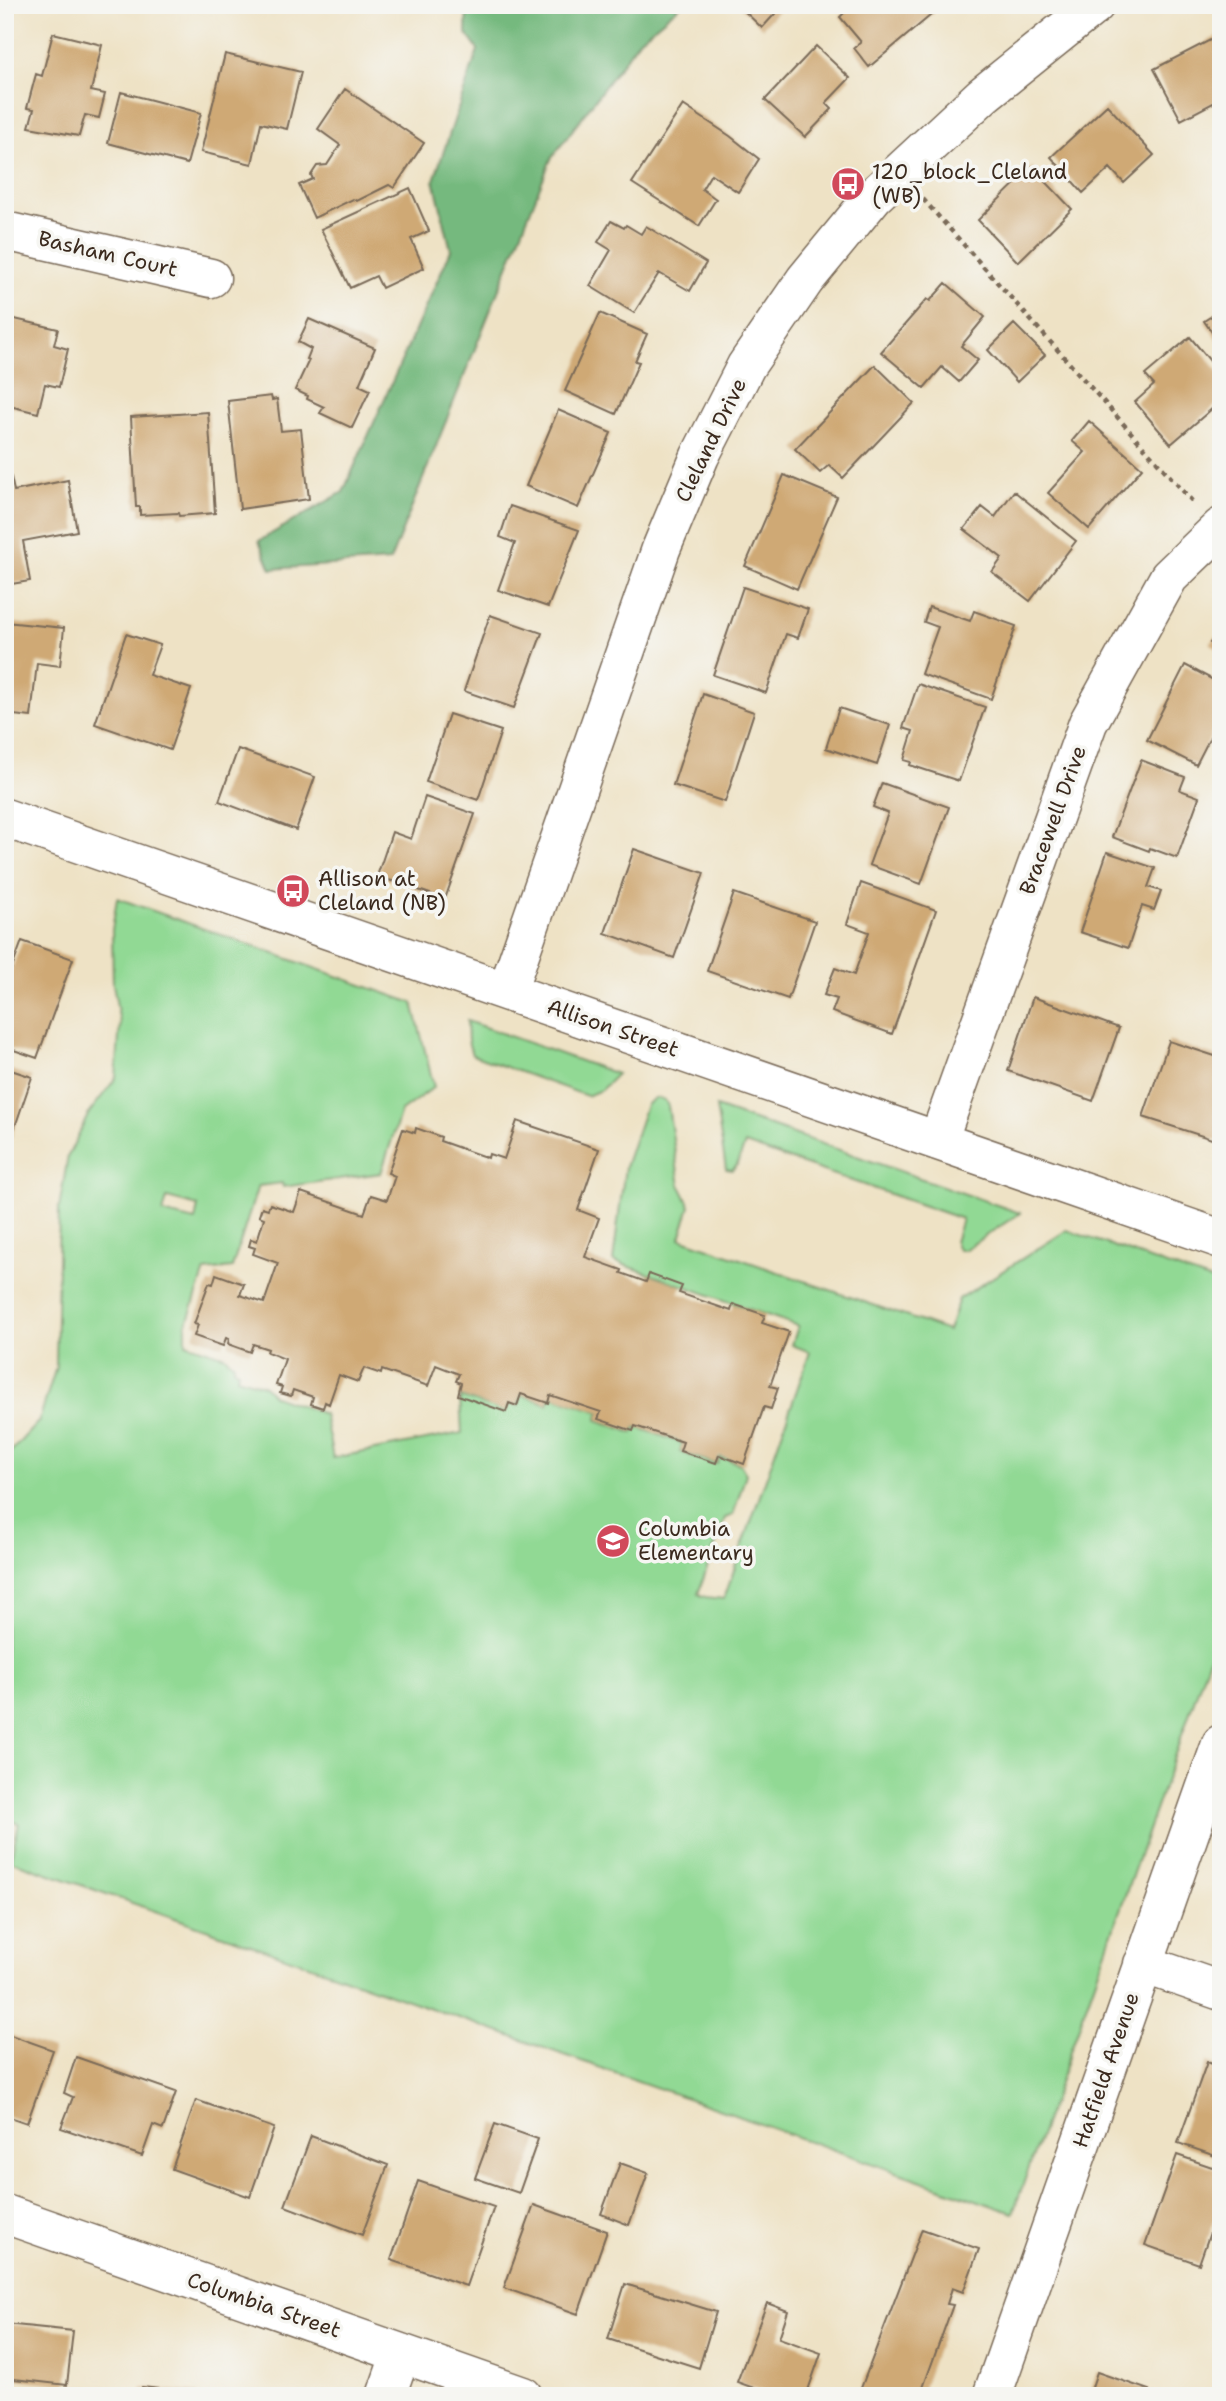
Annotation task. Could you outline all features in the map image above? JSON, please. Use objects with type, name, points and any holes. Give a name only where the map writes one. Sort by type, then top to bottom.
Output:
[{"type":"street","name":"Cleland Drive","points":[[507,991],[657,562],[700,456],[746,366],[805,280],[874,196],[983,95],[1096,5]]},
{"type":"street","name":"Basham Court","points":[[5,231],[211,278]]},
{"type":"street","name":"Bracewell Drive","points":[[939,1141],[1088,723],[1169,577],[1219,528]]},
{"type":"street","name":"Allison Street","points":[[5,818],[1221,1239]]},
{"type":"street","name":"Hatfield Avenue","points":[[992,2396],[1221,1744]]},
{"type":"street","points":[[1143,1964],[1221,1991]]},
{"type":"street","name":"Columbia Street","points":[[5,2214],[523,2396]]},
{"type":"street","points":[[386,2396],[401,2353]]},
{"type":"path","points":[[899,173],[1219,528]]},
{"type":"path","points":[[5,1838],[11,1822]]},
{"type":"green space","points":[[467,5],[681,5],[640,39],[551,159],[390,561],[271,569],[259,541],[343,492],[451,250],[434,180],[478,50],[466,33]]},
{"type":"green space","name":"Columbia Elementary","points":[[117,898],[413,1003],[434,1087],[401,1111],[381,1173],[283,1187],[282,1183],[258,1186],[232,1268],[205,1271],[186,1326],[186,1343],[225,1356],[234,1364],[233,1369],[238,1371],[237,1377],[263,1385],[274,1396],[324,1414],[333,1458],[462,1433],[460,1397],[506,1412],[509,1404],[518,1406],[522,1395],[548,1404],[551,1396],[600,1412],[597,1420],[633,1433],[636,1427],[682,1443],[680,1452],[717,1464],[720,1457],[740,1464],[746,1474],[733,1515],[725,1518],[698,1594],[705,1597],[724,1599],[810,1352],[792,1345],[798,1326],[613,1261],[625,1167],[646,1105],[651,1101],[662,1099],[668,1106],[680,1186],[690,1206],[680,1238],[948,1331],[959,1299],[1067,1230],[1221,1284],[1221,1624],[1013,2213],[10,1860],[19,1824],[5,1819],[5,1458],[39,1421],[56,1367],[59,1208],[68,1156],[89,1113],[116,1078],[120,1023],[113,984],[112,930]],"holes":[[[167,1198],[198,1206],[195,1221],[163,1213]]]},
{"type":"green space","points":[[467,1021],[617,1074],[601,1090],[587,1096],[472,1055]]},
{"type":"green space","points":[[716,1107],[1020,1213],[964,1250],[958,1250],[955,1242],[962,1219],[745,1144],[737,1165],[732,1170],[726,1169]]},
{"type":"building","points":[[738,5],[783,5],[762,28]]},
{"type":"building","points":[[839,5],[943,5],[869,67],[854,48],[861,42],[840,17],[845,12]]},
{"type":"building","points":[[53,33],[102,45],[91,91],[105,94],[99,118],[85,115],[79,136],[29,127],[34,109],[27,108],[36,74],[42,76]]},
{"type":"building","points":[[1218,36],[1221,41],[1221,99],[1181,120],[1154,69]]},
{"type":"building","points":[[816,46],[850,78],[826,103],[832,109],[805,137],[765,100]]},
{"type":"building","points":[[225,54],[301,72],[287,129],[261,123],[252,164],[201,152]]},
{"type":"building","points":[[345,89],[424,143],[394,188],[389,185],[314,218],[299,185],[313,179],[311,175],[317,166],[327,165],[340,145],[318,129]]},
{"type":"building","points":[[121,92],[201,113],[187,164],[108,143]]},
{"type":"building","points":[[683,105],[759,159],[738,192],[711,174],[702,189],[716,199],[699,226],[632,183]]},
{"type":"building","points":[[1107,105],[1154,155],[1124,183],[1110,168],[1083,193],[1051,157]]},
{"type":"building","points":[[1032,167],[1072,209],[1018,262],[978,220]]},
{"type":"building","points":[[410,188],[429,231],[411,239],[424,268],[382,288],[376,276],[350,288],[321,229]]},
{"type":"building","points":[[611,221],[624,228],[626,225],[641,234],[646,226],[706,263],[690,291],[659,273],[634,313],[590,286],[611,250],[598,242]]},
{"type":"building","points":[[946,283],[985,317],[961,346],[978,360],[959,382],[942,367],[924,388],[881,352],[927,299],[930,301]]},
{"type":"building","points":[[1221,310],[1221,345],[1204,321]]},
{"type":"building","points":[[600,313],[647,334],[635,361],[639,362],[616,414],[565,391]]},
{"type":"building","points":[[6,317],[58,329],[54,345],[68,349],[59,387],[45,384],[38,413],[5,405]]},
{"type":"building","points":[[309,319],[375,348],[359,385],[370,390],[352,428],[320,413],[324,407],[295,390],[309,360],[307,359],[311,349],[298,342]]},
{"type":"building","points":[[1014,324],[1045,355],[1017,382],[988,350]]},
{"type":"building","points":[[1190,337],[1221,374],[1221,401],[1171,444],[1135,402],[1154,385],[1145,375]]},
{"type":"building","points":[[875,365],[914,403],[843,478],[829,465],[820,473],[795,449]]},
{"type":"building","points":[[271,396],[272,400],[277,399],[281,431],[301,429],[309,499],[240,509],[228,401]]},
{"type":"building","points":[[558,410],[611,433],[578,508],[526,486]]},
{"type":"building","points":[[208,412],[215,513],[140,515],[140,507],[136,507],[131,417]]},
{"type":"building","points":[[1089,421],[1142,468],[1089,529],[1048,493],[1085,452],[1072,441]]},
{"type":"building","points":[[784,475],[837,497],[797,589],[745,566]]},
{"type":"building","points":[[11,477],[14,491],[68,480],[77,531],[23,541],[30,581],[5,585],[5,478]]},
{"type":"building","points":[[1014,491],[1076,541],[1030,601],[992,572],[1002,558],[964,529],[982,507],[995,517]]},
{"type":"building","points":[[510,506],[579,530],[548,607],[498,590],[515,543],[500,537]]},
{"type":"building","points":[[743,587],[808,609],[798,638],[786,634],[766,693],[713,675]]},
{"type":"building","points":[[929,607],[970,621],[974,611],[1016,626],[991,699],[921,674],[938,627],[924,622]]},
{"type":"building","points":[[490,615],[542,633],[514,708],[464,691]]},
{"type":"building","points":[[5,622],[64,628],[60,666],[37,663],[31,717],[5,714]]},
{"type":"building","points":[[1221,631],[1221,652],[1210,643]]},
{"type":"building","points":[[126,634],[160,645],[149,675],[191,689],[170,750],[95,724]]},
{"type":"building","points":[[1185,665],[1221,684],[1221,716],[1196,765],[1147,740]]},
{"type":"building","points":[[918,684],[985,707],[959,781],[910,765],[911,762],[904,760],[913,731],[903,728]]},
{"type":"building","points":[[703,694],[754,712],[725,802],[673,785]]},
{"type":"building","points":[[839,708],[890,725],[877,765],[826,748]]},
{"type":"building","points":[[449,714],[501,731],[478,800],[426,782]]},
{"type":"building","points":[[238,749],[315,777],[296,830],[219,801]]},
{"type":"building","points":[[1141,760],[1185,777],[1180,790],[1199,797],[1177,858],[1112,837]]},
{"type":"building","points":[[882,783],[949,807],[921,884],[869,865],[888,813],[873,807]]},
{"type":"building","points":[[425,797],[475,814],[445,899],[377,876],[392,832],[411,839]]},
{"type":"building","points":[[634,849],[704,873],[674,958],[605,933]]},
{"type":"building","points":[[1107,852],[1155,868],[1148,887],[1161,891],[1154,910],[1142,906],[1128,948],[1080,932]]},
{"type":"building","points":[[861,883],[936,910],[892,1034],[832,1012],[837,999],[824,995],[835,968],[854,975],[869,932],[847,924]]},
{"type":"building","points":[[734,893],[815,921],[788,999],[707,971]]},
{"type":"building","points":[[22,941],[73,959],[37,1058],[5,1047],[5,987]]},
{"type":"building","points":[[1033,997],[1119,1028],[1093,1101],[1008,1071]]},
{"type":"building","points":[[1169,1041],[1221,1058],[1221,1142],[1143,1117]]},
{"type":"building","points":[[5,1068],[32,1077],[6,1153],[5,1153]]},
{"type":"building","points":[[517,1121],[599,1149],[578,1210],[599,1218],[585,1257],[646,1282],[649,1274],[682,1286],[679,1293],[731,1311],[733,1304],[765,1315],[762,1323],[789,1332],[770,1386],[778,1388],[771,1409],[764,1407],[744,1464],[719,1455],[716,1463],[680,1451],[683,1442],[635,1426],[633,1431],[598,1419],[601,1412],[550,1395],[548,1403],[521,1394],[517,1406],[509,1403],[506,1412],[458,1395],[461,1383],[456,1381],[459,1374],[436,1365],[428,1386],[382,1370],[381,1374],[364,1368],[358,1382],[339,1375],[329,1404],[325,1402],[323,1408],[311,1404],[313,1397],[293,1390],[291,1396],[280,1393],[282,1387],[276,1385],[285,1359],[267,1352],[268,1349],[253,1344],[250,1352],[228,1344],[229,1339],[226,1338],[223,1346],[194,1336],[198,1325],[194,1324],[209,1283],[213,1284],[216,1274],[244,1284],[240,1295],[264,1303],[278,1263],[253,1254],[255,1248],[249,1246],[251,1239],[257,1241],[264,1218],[259,1216],[262,1207],[268,1209],[270,1204],[294,1212],[301,1192],[364,1214],[371,1195],[387,1200],[395,1176],[388,1173],[403,1129],[415,1133],[416,1128],[441,1137],[440,1141],[488,1158],[489,1154],[504,1159]]},
{"type":"building","points":[[5,2033],[53,2050],[27,2123],[7,2116],[8,2112],[5,2111]]},
{"type":"building","points":[[76,2057],[176,2092],[163,2129],[153,2125],[142,2156],[61,2128],[73,2097],[64,2093]]},
{"type":"building","points":[[1207,2062],[1221,2067],[1221,2158],[1178,2143]]},
{"type":"building","points":[[196,2100],[274,2128],[250,2197],[172,2169]]},
{"type":"building","points":[[495,2124],[538,2139],[519,2193],[475,2178]]},
{"type":"building","points":[[311,2136],[388,2165],[362,2235],[285,2206]]},
{"type":"building","points":[[1177,2155],[1221,2170],[1221,2201],[1199,2264],[1145,2245]]},
{"type":"building","points":[[620,2163],[648,2173],[629,2225],[601,2214]]},
{"type":"building","points":[[418,2181],[494,2207],[466,2286],[391,2260]]},
{"type":"building","points":[[534,2205],[607,2231],[578,2314],[504,2288]]},
{"type":"building","points":[[922,2229],[979,2249],[963,2292],[952,2288],[947,2304],[953,2305],[920,2396],[858,2396]]},
{"type":"building","points":[[625,2284],[716,2312],[699,2368],[608,2339]]},
{"type":"building","points":[[767,2303],[788,2311],[779,2338],[821,2353],[806,2396],[776,2396],[737,2382]]},
{"type":"building","points":[[5,2324],[73,2331],[67,2385],[5,2378]]},
{"type":"building","points":[[1097,2372],[1149,2390],[1147,2396],[1089,2396]]},
{"type":"building","points":[[142,2387],[198,2393],[197,2396],[141,2396]]},
{"type":"place","name":"120_block_Cleland (WB)","points":[[848,184]]},
{"type":"place","name":"Allison at Cleland (NB)","points":[[293,891]]},
{"type":"place","name":"Columbia Elementary","points":[[613,1541]]}]
